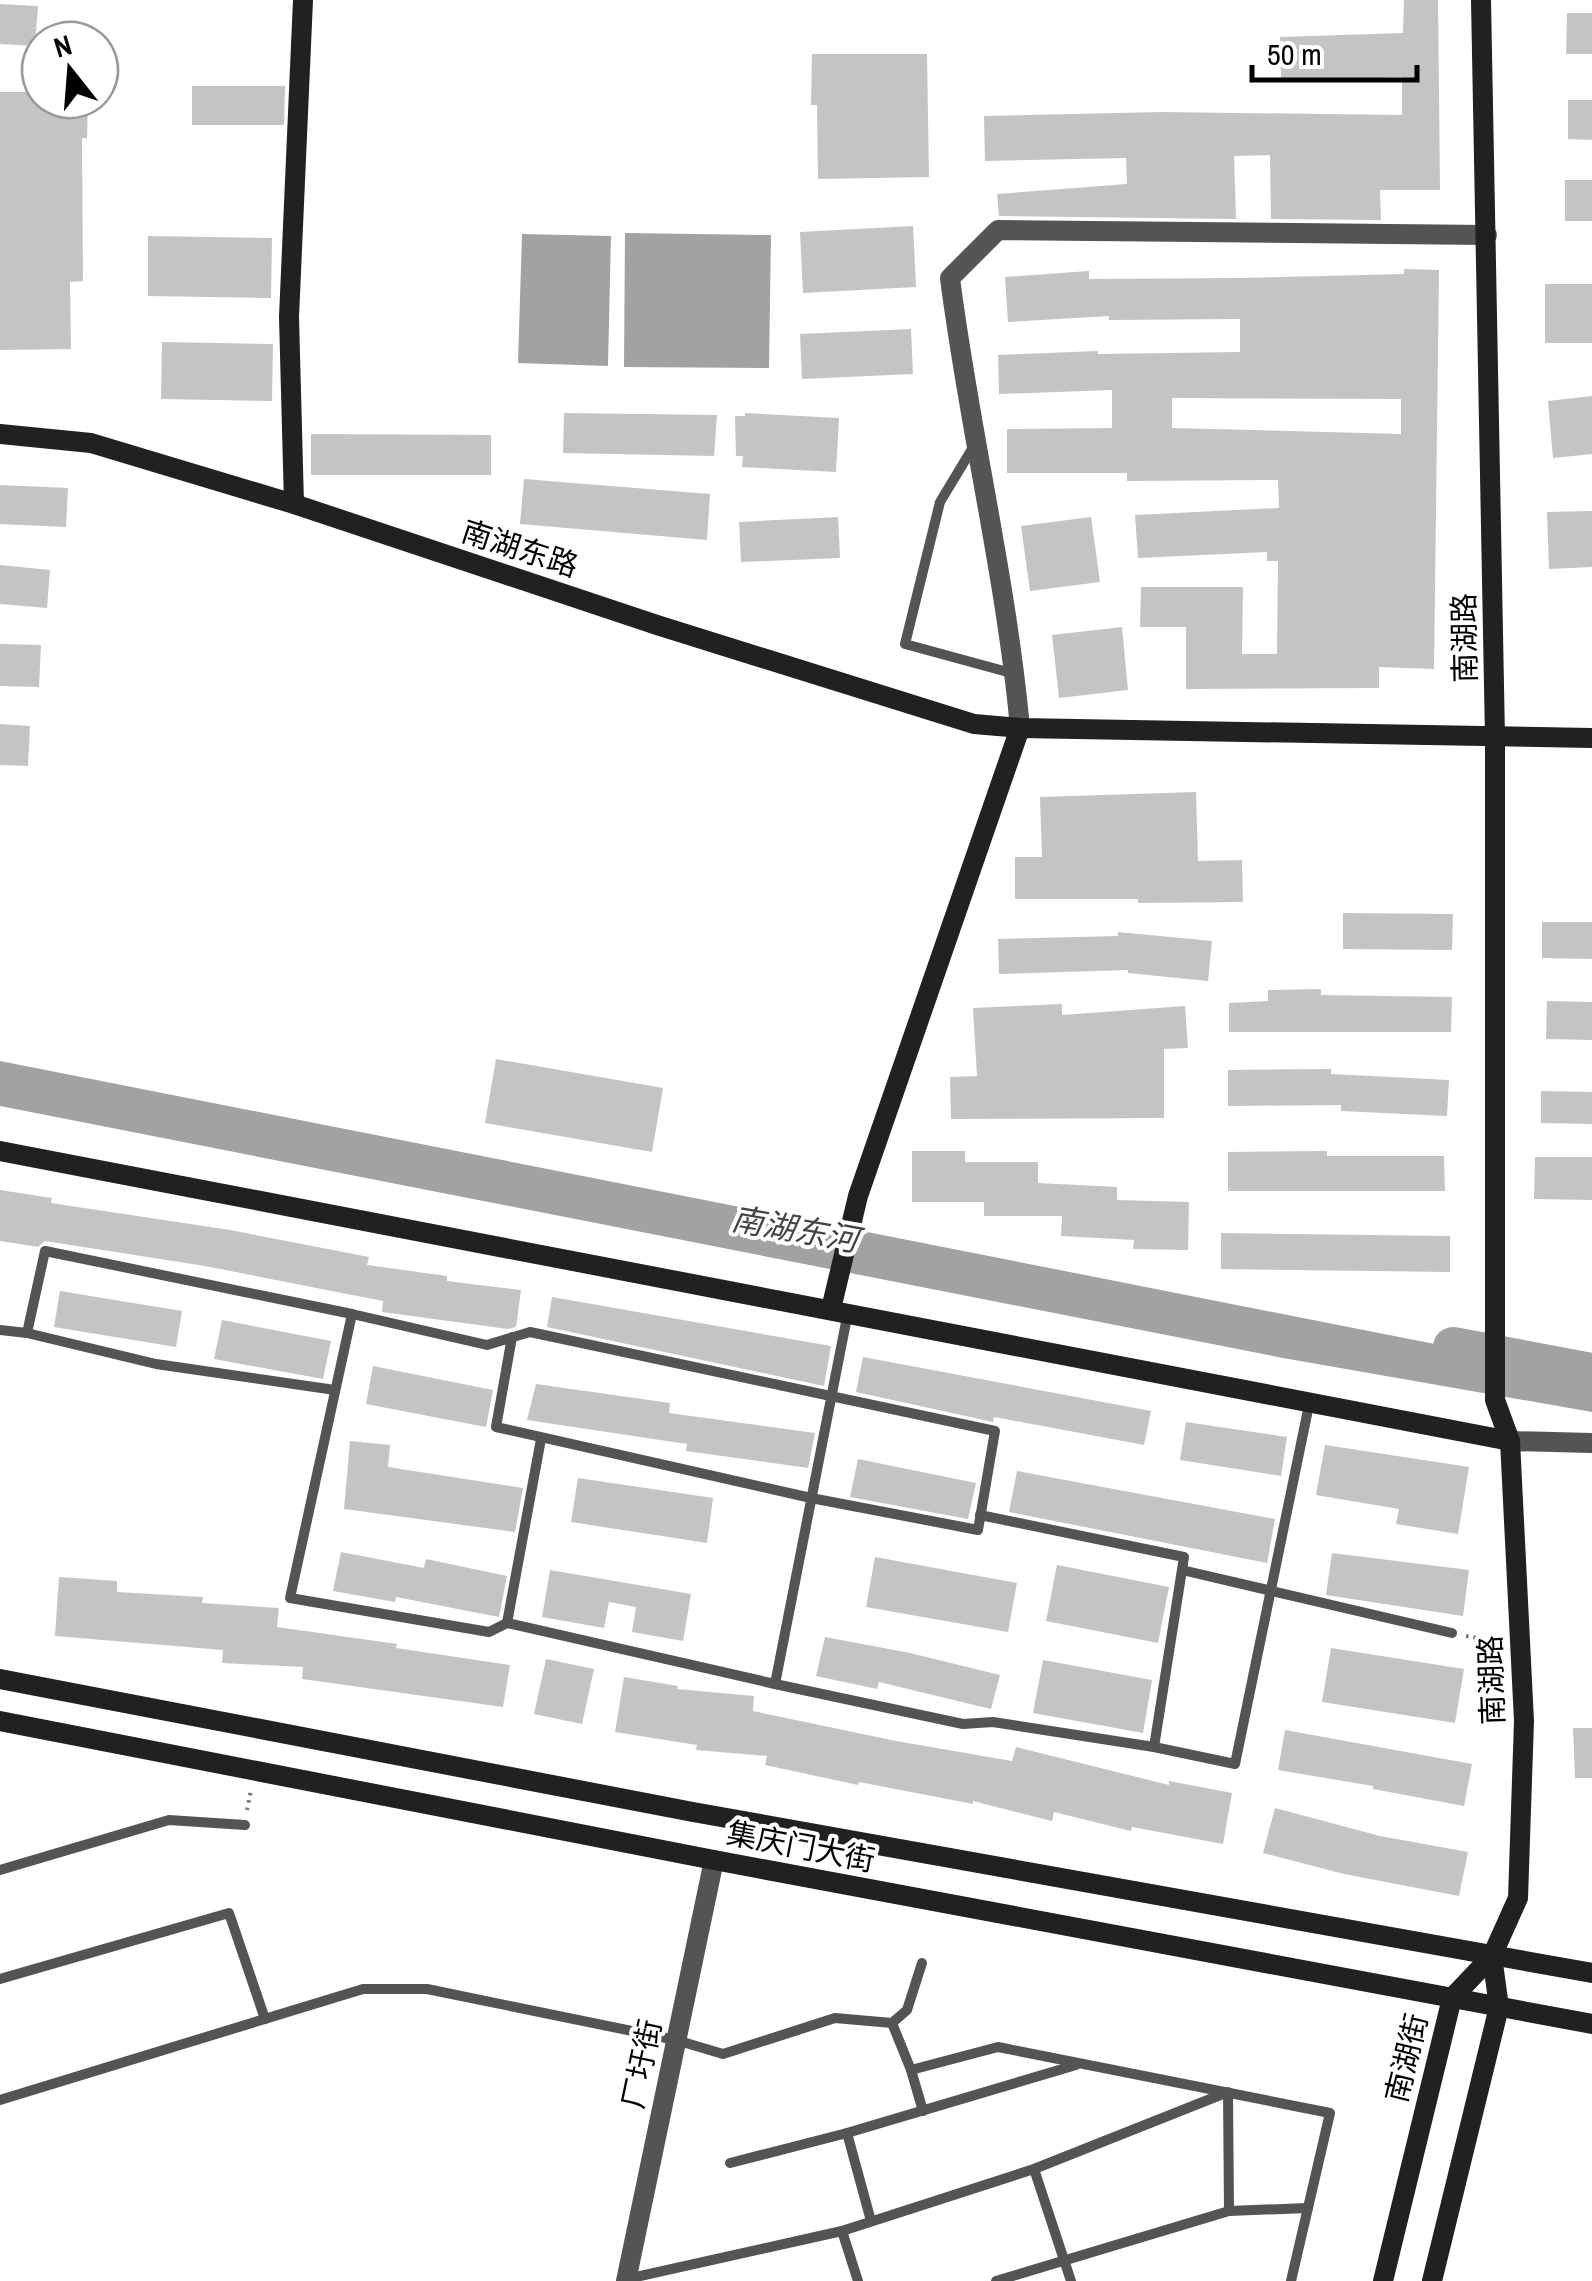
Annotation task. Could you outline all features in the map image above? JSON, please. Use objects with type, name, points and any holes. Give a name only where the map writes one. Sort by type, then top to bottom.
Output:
[{"type":"street","points":[[294,504],[289,317],[303,0]]},
{"type":"street","name":"南湖路","points":[[1481,0],[1495,738],[1495,1400],[1510,1440],[1524,1721],[1518,1898],[1492,1956]]},
{"type":"street","points":[[840,1310],[844,1259],[858,1196],[1020,728],[1015,674],[961,368],[950,278],[998,230],[1487,235]]},
{"type":"street","name":"南湖东路","points":[[0,434],[91,444],[294,504],[657,625],[974,724],[1495,738]]},
{"type":"street","points":[[1495,738],[1592,738]]},
{"type":"street","points":[[0,1150],[1510,1440],[1592,1442]]},
{"type":"street","name":"集庆门大街","points":[[0,1679],[674,1808],[1592,1974]]},
{"type":"street","name":"集庆门大街","points":[[0,1721],[714,1860],[1592,2024]]},
{"type":"street","name":"厂圩街","points":[[625,2280],[714,1860]]},
{"type":"street","points":[[1432,2281],[1498,2007],[1492,1956]]},
{"type":"street","name":"南湖街","points":[[1383,2281],[1452,1998],[1492,1956]]},
{"type":"lane","points":[[975,443],[940,502],[906,644],[1015,674]]},
{"type":"lane","points":[[27,1333],[45,1251],[487,1345],[512,1337],[530,1332],[995,1431],[978,1530],[812,1498],[496,1428],[512,1337]]},
{"type":"lane","points":[[774,1684],[832,1396],[840,1310]]},
{"type":"lane","points":[[352,1314],[290,1598],[488,1632],[507,1624],[963,1724],[993,1722],[1235,1764],[1310,1400]]},
{"type":"lane","points":[[0,1330],[156,1364],[335,1390]]},
{"type":"lane","points":[[507,1624],[541,1439]]},
{"type":"lane","points":[[980,1516],[1184,1557],[1154,1747]]},
{"type":"lane","points":[[1182,1570],[1452,1633]]},
{"type":"lane","points":[[0,1870],[169,1820],[245,1825]]},
{"type":"lane","points":[[0,1979],[229,1914],[265,2019]]},
{"type":"lane","points":[[0,2100],[364,1989],[427,1988],[676,2040],[723,2054],[835,2018],[892,2023],[908,2010],[922,1963]]},
{"type":"lane","points":[[892,2023],[923,2111]]},
{"type":"lane","points":[[911,2070],[998,2047],[1330,2112],[1291,2281]]},
{"type":"lane","points":[[730,2163],[847,2133],[1082,2063]]},
{"type":"lane","points":[[625,2280],[842,2231],[1034,2169],[1228,2092]]},
{"type":"lane","points":[[1228,2092],[1229,2210]]},
{"type":"lane","points":[[847,2133],[872,2221]]},
{"type":"lane","points":[[1034,2169],[1071,2281]]},
{"type":"lane","points":[[996,2281],[1229,2210],[1308,2208]]},
{"type":"lane","points":[[842,2231],[858,2281]]},
{"type":"path","points":[[1452,1633],[1520,1646]]},
{"type":"path","points":[[245,1825],[254,1770]]},
{"type":"water","points":[[625,233],[771,235],[769,368],[624,367]]},
{"type":"water","points":[[522,234],[611,236],[608,366],[518,363]]},
{"type":"water","points":[[0,1061],[1592,1375],[1592,1412],[1283,1358],[0,1106]]},
{"type":"building","points":[[1404,0],[1438,0],[1440,190],[1380,190],[1381,220],[1271,219],[1270,155],[1234,156],[1236,219],[999,216],[997,194],[1127,184],[1126,158],[985,161],[984,116],[1162,112],[1402,115],[1402,77],[1281,82],[1280,37],[1403,33]]},
{"type":"building","points":[[0,4],[38,6],[37,20],[20,20],[20,45],[0,44]]},
{"type":"building","points":[[1567,13],[1592,13],[1592,54],[1566,54]]},
{"type":"building","points":[[812,54],[927,54],[929,177],[818,179],[817,105],[811,105]]},
{"type":"building","points":[[192,86],[285,86],[284,125],[192,125]]},
{"type":"building","points":[[0,92],[20,92],[20,120],[87,120],[87,138],[82,138],[83,281],[70,282],[71,349],[0,350]]},
{"type":"building","points":[[1568,100],[1592,100],[1592,140],[1568,139]]},
{"type":"building","points":[[1565,180],[1592,180],[1592,221],[1565,221]]},
{"type":"building","points":[[913,226],[916,287],[803,293],[800,232]]},
{"type":"building","points":[[148,236],[272,238],[271,298],[148,296]]},
{"type":"building","points":[[1404,269],[1439,270],[1434,669],[1379,667],[1379,688],[1186,689],[1186,627],[1140,627],[1141,587],[1243,587],[1242,654],[1277,654],[1278,561],[1267,561],[1267,552],[1138,558],[1135,515],[1279,508],[1278,480],[1127,481],[1127,473],[1007,473],[1007,429],[1112,428],[1112,390],[999,394],[998,355],[1240,352],[1240,319],[1109,320],[1109,316],[1008,322],[1005,277],[1089,271],[1089,279],[1404,274]],"holes":[[[1172,398],[1401,399],[1401,434],[1172,428]]]},
{"type":"building","points":[[1545,284],[1592,284],[1592,343],[1545,343]]},
{"type":"building","points":[[911,329],[913,374],[802,379],[800,334]]},
{"type":"building","points":[[162,342],[273,344],[272,401],[161,399]]},
{"type":"building","points":[[1592,396],[1592,454],[1553,458],[1548,401]]},
{"type":"building","points":[[564,413],[717,415],[714,456],[563,453]]},
{"type":"building","points":[[745,413],[839,418],[836,472],[742,467],[743,456],[736,456],[735,416]]},
{"type":"building","points":[[311,434],[491,435],[491,475],[311,475]]},
{"type":"building","points":[[524,479],[710,494],[707,540],[520,524]]},
{"type":"building","points":[[0,485],[68,488],[66,527],[0,524]]},
{"type":"building","points":[[1592,511],[1592,567],[1549,569],[1547,512]]},
{"type":"building","points":[[838,517],[840,558],[741,562],[739,522]]},
{"type":"building","points":[[1091,517],[1100,582],[1030,591],[1021,526]]},
{"type":"building","points":[[0,565],[50,570],[47,608],[0,604]]},
{"type":"building","points":[[1122,627],[1128,690],[1059,698],[1052,635]]},
{"type":"building","points":[[0,644],[41,645],[39,687],[0,686]]},
{"type":"building","points":[[0,724],[30,726],[28,766],[0,765]]},
{"type":"building","points":[[1196,792],[1198,861],[1242,860],[1243,902],[1015,899],[1015,857],[1042,857],[1040,797]]},
{"type":"building","points":[[1343,913],[1453,914],[1452,950],[1343,949]]},
{"type":"building","points":[[1542,922],[1592,922],[1592,959],[1542,958]]},
{"type":"building","points":[[1118,932],[1212,941],[1208,981],[1128,970],[999,974],[998,939],[1118,936]]},
{"type":"building","points":[[1321,989],[1321,995],[1452,997],[1451,1032],[1229,1032],[1229,1003],[1268,1001],[1268,990]]},
{"type":"building","points":[[1547,1001],[1592,1002],[1592,1040],[1546,1039]]},
{"type":"building","points":[[1062,1004],[1062,1015],[1185,1006],[1188,1048],[1164,1049],[1164,1118],[951,1119],[950,1077],[977,1076],[973,1008]]},
{"type":"building","points":[[496,1059],[663,1088],[652,1152],[485,1123]]},
{"type":"building","points":[[1331,1069],[1331,1074],[1449,1080],[1447,1116],[1341,1111],[1341,1105],[1228,1106],[1228,1070]]},
{"type":"building","points":[[1541,1091],[1592,1092],[1592,1124],[1541,1123]]},
{"type":"building","points":[[912,1151],[965,1151],[965,1162],[1038,1162],[1038,1183],[1117,1187],[1117,1200],[1189,1202],[1188,1250],[1133,1249],[1134,1240],[1061,1236],[1062,1216],[984,1216],[984,1202],[912,1202]]},
{"type":"building","points":[[1327,1151],[1327,1156],[1444,1156],[1445,1191],[1228,1191],[1228,1152]]},
{"type":"building","points":[[1535,1157],[1592,1157],[1592,1200],[1534,1199]]},
{"type":"building","points":[[0,1190],[52,1198],[51,1203],[230,1230],[369,1257],[367,1265],[447,1276],[447,1281],[521,1290],[516,1327],[382,1312],[383,1301],[205,1266],[45,1241],[38,1247],[0,1241]]},
{"type":"building","points":[[1221,1233],[1450,1236],[1450,1272],[1221,1269]]},
{"type":"building","points":[[60,1291],[182,1311],[176,1347],[54,1327]]},
{"type":"building","points":[[552,1297],[831,1346],[824,1386],[547,1327]]},
{"type":"building","points":[[222,1320],[331,1341],[323,1379],[214,1359]]},
{"type":"building","points":[[863,1357],[1151,1411],[1144,1445],[994,1417],[993,1422],[856,1392]]},
{"type":"building","points":[[373,1366],[493,1390],[486,1427],[366,1404]]},
{"type":"building","points":[[536,1384],[670,1403],[669,1413],[815,1433],[808,1468],[686,1451],[687,1444],[527,1420]]},
{"type":"building","points":[[1186,1422],[1287,1437],[1281,1476],[1180,1460]]},
{"type":"building","points":[[350,1441],[390,1445],[388,1467],[523,1488],[515,1532],[344,1509]]},
{"type":"building","points":[[1325,1445],[1469,1467],[1458,1534],[1396,1524],[1399,1509],[1316,1495]]},
{"type":"building","points":[[858,1459],[976,1483],[968,1519],[850,1497]]},
{"type":"building","points":[[1017,1471],[1275,1519],[1267,1563],[1009,1512]]},
{"type":"building","points":[[578,1478],[713,1498],[707,1543],[571,1522]]},
{"type":"building","points":[[341,1552],[424,1568],[426,1559],[507,1576],[499,1617],[396,1597],[395,1602],[333,1591]]},
{"type":"building","points":[[1332,1553],[1469,1570],[1463,1616],[1326,1595]]},
{"type":"building","points":[[875,1557],[1017,1583],[1008,1632],[866,1607]]},
{"type":"building","points":[[1057,1565],[1169,1587],[1158,1643],[1046,1621]]},
{"type":"building","points":[[550,1570],[691,1594],[683,1641],[632,1632],[636,1607],[609,1602],[604,1628],[542,1617]]},
{"type":"building","points":[[59,1577],[117,1581],[117,1592],[203,1597],[202,1603],[279,1608],[277,1627],[510,1665],[503,1707],[302,1679],[303,1667],[222,1663],[223,1650],[55,1636]]},
{"type":"building","points":[[825,1637],[1000,1675],[991,1709],[879,1682],[877,1689],[816,1676]]},
{"type":"building","points":[[1331,1648],[1464,1669],[1455,1723],[1322,1702]]},
{"type":"building","points":[[546,1659],[594,1669],[582,1724],[534,1714]]},
{"type":"building","points":[[1043,1660],[1152,1680],[1143,1733],[1033,1713]]},
{"type":"building","points":[[624,1677],[678,1686],[677,1689],[754,1696],[753,1711],[896,1741],[1012,1761],[1016,1747],[1169,1785],[1169,1781],[1232,1793],[1223,1844],[1132,1827],[1131,1831],[1054,1812],[1052,1821],[973,1801],[859,1782],[858,1785],[765,1765],[767,1756],[696,1750],[697,1745],[615,1732]]},
{"type":"building","points":[[1573,1728],[1592,1728],[1592,1778],[1575,1778]]},
{"type":"building","points":[[1285,1730],[1472,1764],[1464,1806],[1278,1770]]},
{"type":"building","points":[[1275,1808],[1380,1836],[1468,1852],[1459,1896],[1344,1874],[1263,1853]]},
{"type":"waterway","name":"南湖东河","points":[[1453,1347],[1592,1373]]}]
